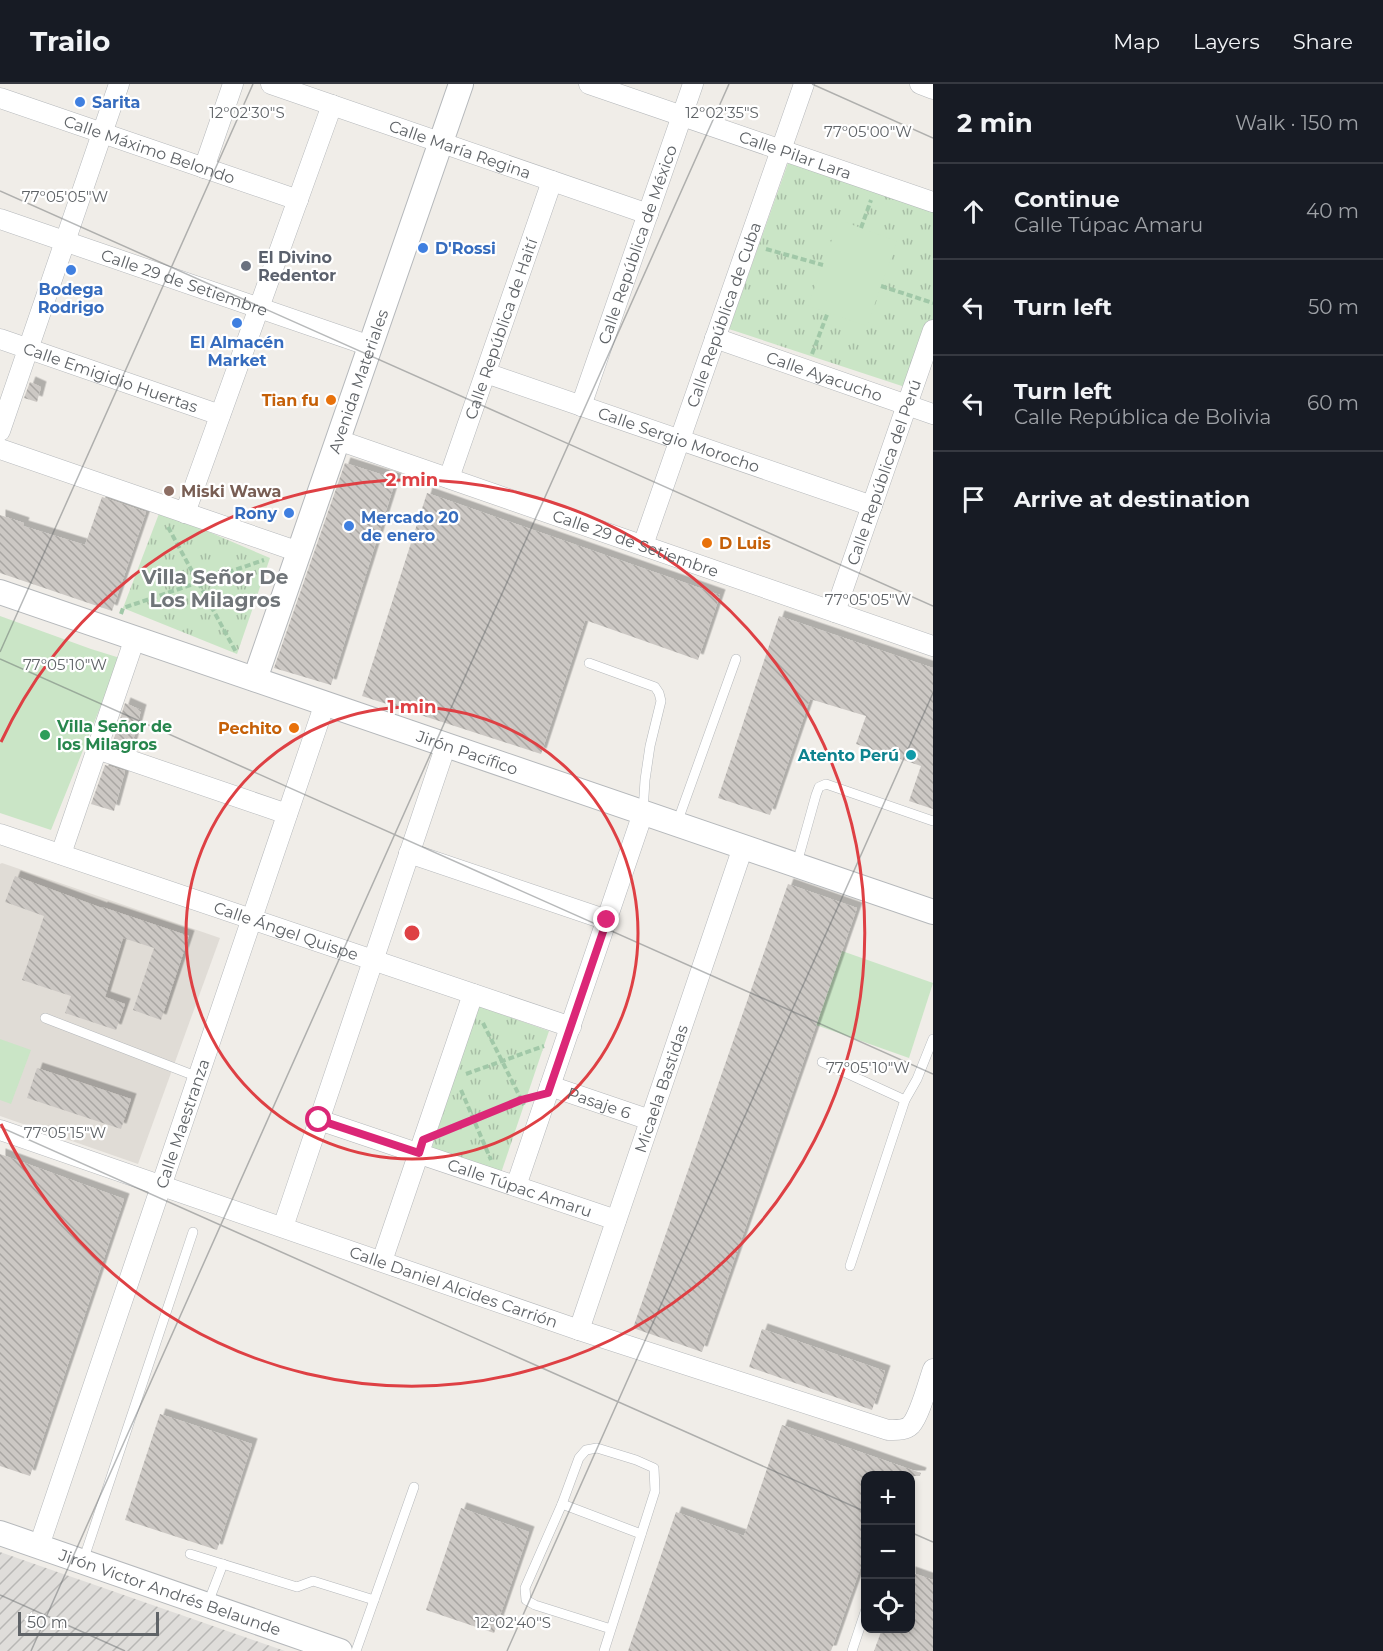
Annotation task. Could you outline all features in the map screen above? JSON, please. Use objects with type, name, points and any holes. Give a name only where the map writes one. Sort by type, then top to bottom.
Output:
[{"type":"street","points":[[0,431],[119,84]]},
{"type":"street","points":[[204,168],[233,84]]},
{"type":"street","name":"Calle María Regina","points":[[271,84],[648,213]]},
{"type":"street","name":"Avenida Materiales","points":[[258,671],[461,84]]},
{"type":"street","name":"Calle Pilar Lara","points":[[589,84],[933,202]]},
{"type":"street","name":"Calle República de México","points":[[581,406],[693,84]]},
{"type":"street","name":"Calle República de Cuba","points":[[644,545],[804,84]]},
{"type":"street","points":[[920,84],[933,89]]},
{"type":"street","name":"Calle Máximo Belondo","points":[[0,98],[298,200]]},
{"type":"street","points":[[185,513],[332,105]]},
{"type":"street","name":"Calle República de Haití","points":[[449,478],[552,181]]},
{"type":"street","name":"Calle 29 de Setiembre","points":[[0,219],[370,346]]},
{"type":"street","name":"Calle República del Perú","points":[[836,612],[933,330]]},
{"type":"street","name":"Calle Ayacucho","points":[[715,338],[933,414]]},
{"type":"street","name":"Calle Emigidio Huertas","points":[[0,339],[220,415]]},
{"type":"street","name":"Calle Sergio Morocho","points":[[486,373],[872,506]]},
{"type":"street","name":"Calle 29 de Setiembre","points":[[338,440],[933,645]]},
{"type":"street","points":[[0,449],[299,552]]},
{"type":"street","name":"Jirón Pacífico","points":[[0,592],[124,634],[258,671],[325,703],[933,912]]},
{"type":"street","points":[[61,854],[97,749],[124,634]]},
{"type":"street","name":"Calle Maestranza","points":[[39,1546],[325,703]]},
{"type":"street","points":[[283,1227],[446,746]]},
{"type":"street","points":[[97,749],[287,814]]},
{"type":"street","points":[[509,1184],[537,1124],[643,813]]},
{"type":"street","name":"Calle Ángel Quispe","points":[[0,834],[373,960],[568,1033]]},
{"type":"street","name":"Micaela Bastidas","points":[[579,1330],[743,847]]},
{"type":"street","points":[[409,854],[607,920]]},
{"type":"street","points":[[382,1261],[421,1147],[449,1080],[472,996]]},
{"type":"street","name":"Pasaje 6","points":[[549,1090],[650,1120]]},
{"type":"street","name":"Calle Túpac Amaru","points":[[319,1120],[421,1147],[509,1184],[616,1220]]},
{"type":"street","name":"Calle Daniel Alcides Carrión","points":[[0,1130],[579,1330],[888,1430],[900,1430],[910,1426],[917,1416],[933,1369]]},
{"type":"street","name":"Jirón Victor Andrés Belaunde","points":[[0,1533],[340,1651]]},
{"type":"lane","points":[[677,824],[736,659]]},
{"type":"lane","points":[[589,663],[655,687],[659,693],[661,701],[650,746],[643,813]]},
{"type":"lane","points":[[796,865],[816,795],[819,787],[826,784],[933,820]]},
{"type":"lane","points":[[45,1018],[198,1077]]},
{"type":"lane","points":[[850,1266],[905,1100],[917,1079],[933,1039]]},
{"type":"lane","points":[[822,1062],[905,1100]]},
{"type":"lane","points":[[83,1562],[193,1232]]},
{"type":"lane","points":[[604,1651],[655,1491],[654,1468],[597,1448],[586,1450],[579,1458],[525,1588],[526,1600],[535,1605],[611,1629]]},
{"type":"lane","points":[[356,1651],[414,1487]]},
{"type":"lane","points":[[561,1504],[641,1534]]},
{"type":"lane","points":[[190,1554],[297,1587],[313,1581],[374,1600]]},
{"type":"lane","points":[[208,1605],[223,1564]]},
{"type":"lane","points":[[852,1651],[861,1624]]},
{"type":"path","points":[[861,228],[876,183]]},
{"type":"path","points":[[748,244],[823,265]]},
{"type":"path","points":[[881,286],[933,303]]},
{"type":"path","points":[[806,370],[828,312]]},
{"type":"path","points":[[156,502],[237,654],[258,671]]},
{"type":"path","points":[[124,634],[123,608],[270,558],[299,552]]},
{"type":"path","points":[[472,996],[521,1100],[537,1124]]},
{"type":"path","points":[[509,1184],[449,1080],[568,1033]]},
{"type":"path","points":[[421,1147],[473,1120],[549,1090]]},
{"type":"shaded area","points":[[0,864],[220,938],[138,1164],[0,1116]]},
{"type":"shaded area","points":[[0,1552],[285,1651],[0,1651]]},
{"type":"green space","points":[[788,163],[933,211],[933,319],[908,388],[729,329]]},
{"type":"green space","points":[[839,220],[897,241],[867,326],[808,306]]},
{"type":"green space","points":[[160,511],[270,558],[237,654],[123,608]]},
{"type":"green space","name":"Villa Señor de los Milagros","points":[[0,616],[120,658],[51,830],[0,813]]},
{"type":"green space","points":[[842,951],[933,983],[909,1058],[816,1025]]},
{"type":"green space","points":[[478,1006],[549,1031],[501,1173],[431,1150]]},
{"type":"green space","points":[[0,1039],[31,1050],[11,1104],[0,1100]]},
{"type":"building","points":[[30,382],[41,387],[37,402],[24,398]]},
{"type":"building","name":"Mercado 20 de enero","points":[[345,463],[396,479],[331,685],[274,668]]},
{"type":"building","points":[[427,493],[720,595],[698,660],[585,620],[541,754],[362,696]]},
{"type":"building","points":[[102,497],[146,512],[112,611],[0,573],[0,515],[24,523],[23,526],[85,545]]},
{"type":"building","points":[[779,616],[933,668],[933,809],[909,801],[921,766],[856,744],[866,716],[810,699],[770,815],[718,798]]},
{"type":"building","points":[[125,703],[141,710],[131,748],[113,742]]},
{"type":"building","points":[[105,765],[125,771],[114,811],[91,804]]},
{"type":"building","points":[[15,876],[102,908],[189,936],[161,1020],[133,1010],[154,948],[123,938],[105,997],[125,1004],[116,1030],[65,1013],[71,996],[22,980],[44,916],[5,902]]},
{"type":"building","points":[[788,884],[857,908],[702,1352],[633,1328]]},
{"type":"building","points":[[37,1068],[131,1099],[121,1129],[27,1098]]},
{"type":"building","points":[[0,1154],[124,1199],[30,1476],[0,1466]]},
{"type":"building","points":[[762,1329],[885,1371],[872,1410],[749,1367]]},
{"type":"building","points":[[160,1414],[252,1444],[217,1550],[125,1520]]},
{"type":"building","points":[[782,1425],[921,1473],[920,1476],[915,1476],[915,1471],[861,1471],[861,1566],[831,1651],[628,1651],[676,1512],[744,1536]]},
{"type":"building","points":[[461,1508],[529,1532],[494,1633],[426,1610]]},
{"type":"building","points":[[915,1574],[933,1580],[933,1651],[874,1651],[881,1633],[915,1633]]},
{"type":"place","name":"Sarita","points":[[80,102]]},
{"type":"place","name":"D'Rossi","points":[[423,248]]},
{"type":"place","name":"El Divino Redentor","points":[[246,266]]},
{"type":"place","name":"Bodega Rodrigo","points":[[71,270]]},
{"type":"place","name":"El Almacén Market","points":[[237,323]]},
{"type":"place","name":"Tian fu","points":[[331,400]]},
{"type":"place","name":"Miski Wawa","points":[[169,491]]},
{"type":"place","name":"Rony","points":[[289,513]]},
{"type":"place","name":"Mercado 20 de enero","points":[[349,526]]},
{"type":"place","name":"D Luis","points":[[707,543]]},
{"type":"place","name":"Pechito","points":[[294,728]]},
{"type":"place","name":"Villa Señor de los Milagros","points":[[45,735]]},
{"type":"place","name":"Atento Perú","points":[[911,755]]},
{"type":"district","name":"Villa Señor De Los Milagros","points":[[215,588]]},
{"type":"route","points":[[319,1120],[419,1153],[423,1140],[521,1100],[548,1093],[607,920]]}]
